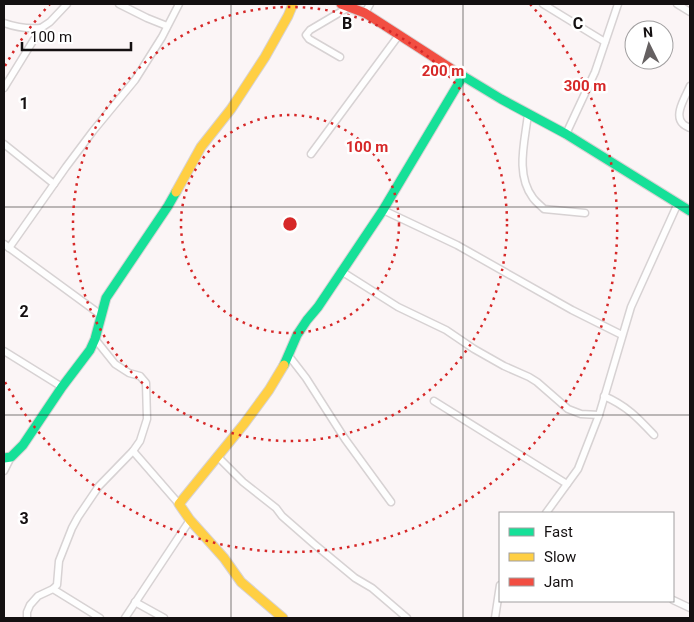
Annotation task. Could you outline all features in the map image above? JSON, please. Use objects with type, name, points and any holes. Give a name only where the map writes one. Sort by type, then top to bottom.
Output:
[{"type":"street","points":[[4,23],[35,29],[41,28],[50,22],[67,4]]},
{"type":"street","points":[[119,4],[167,26]]},
{"type":"street","points":[[101,315],[7,246],[93,132],[135,80],[162,37],[179,4]]},
{"type":"street","points":[[4,471],[8,457],[24,445],[62,387],[90,350],[95,339],[106,298],[168,206],[201,147],[231,109],[265,57],[293,4]]},
{"type":"street","points":[[365,13],[370,4]]},
{"type":"street","points":[[543,4],[605,42]]},
{"type":"street","points":[[566,134],[595,72],[618,4]]},
{"type":"street","points":[[677,4],[690,12]]},
{"type":"street","points":[[340,56],[308,39],[306,35],[310,30],[345,5],[365,13],[463,76],[566,134],[690,211]]},
{"type":"street","points":[[4,88],[41,28]]},
{"type":"street","points":[[311,154],[399,35]]},
{"type":"street","points":[[179,504],[269,390],[284,367],[298,335],[383,210],[463,76]]},
{"type":"street","points":[[690,86],[680,110],[679,118],[683,124],[690,128]]},
{"type":"street","points":[[528,114],[522,161],[525,182],[532,197],[544,209],[585,214]]},
{"type":"street","points":[[4,144],[54,184]]},
{"type":"street","points":[[547,512],[578,469],[599,415],[633,301],[678,203]]},
{"type":"street","points":[[383,210],[463,248],[572,310],[622,335]]},
{"type":"street","points":[[341,271],[403,310],[446,330],[504,366],[529,377],[549,391],[568,409],[581,414],[599,415]]},
{"type":"street","points":[[27,618],[30,605],[38,596],[57,585],[59,561],[78,517],[99,486],[133,451],[140,441],[147,419],[146,383],[140,376],[129,373],[115,364],[95,339]]},
{"type":"street","points":[[4,351],[62,387]]},
{"type":"street","points":[[289,356],[391,502]]},
{"type":"street","points":[[604,396],[616,401],[632,412],[654,435]]},
{"type":"street","points":[[434,401],[567,484]]},
{"type":"street","points":[[133,451],[179,504],[241,582],[282,618]]},
{"type":"street","points":[[217,456],[243,482],[276,508],[282,516],[314,544],[355,578],[372,588],[407,618]]},
{"type":"street","points":[[125,618],[190,520]]},
{"type":"street","points":[[53,589],[100,618]]},
{"type":"street","points":[[495,618],[499,592]]},
{"type":"street","points":[[674,600],[690,608]]},
{"type":"street","points":[[135,602],[164,618]]},
{"type":"traffic: fast","points":[[458,73],[566,134],[690,211]]},
{"type":"traffic: fast","points":[[284,365],[297,335],[383,210],[463,76]]},
{"type":"traffic: fast","points":[[4,458],[11,457],[23,445],[62,387],[90,350],[95,339],[106,298],[176,192]]},
{"type":"traffic: slow","points":[[176,192],[201,147],[231,109],[265,57],[293,4]]},
{"type":"traffic: slow","points":[[283,618],[241,582],[224,558],[190,520],[179,504],[244,424],[269,390],[284,365]]},
{"type":"traffic: jam","points":[[341,4],[365,13],[458,73]]}]
